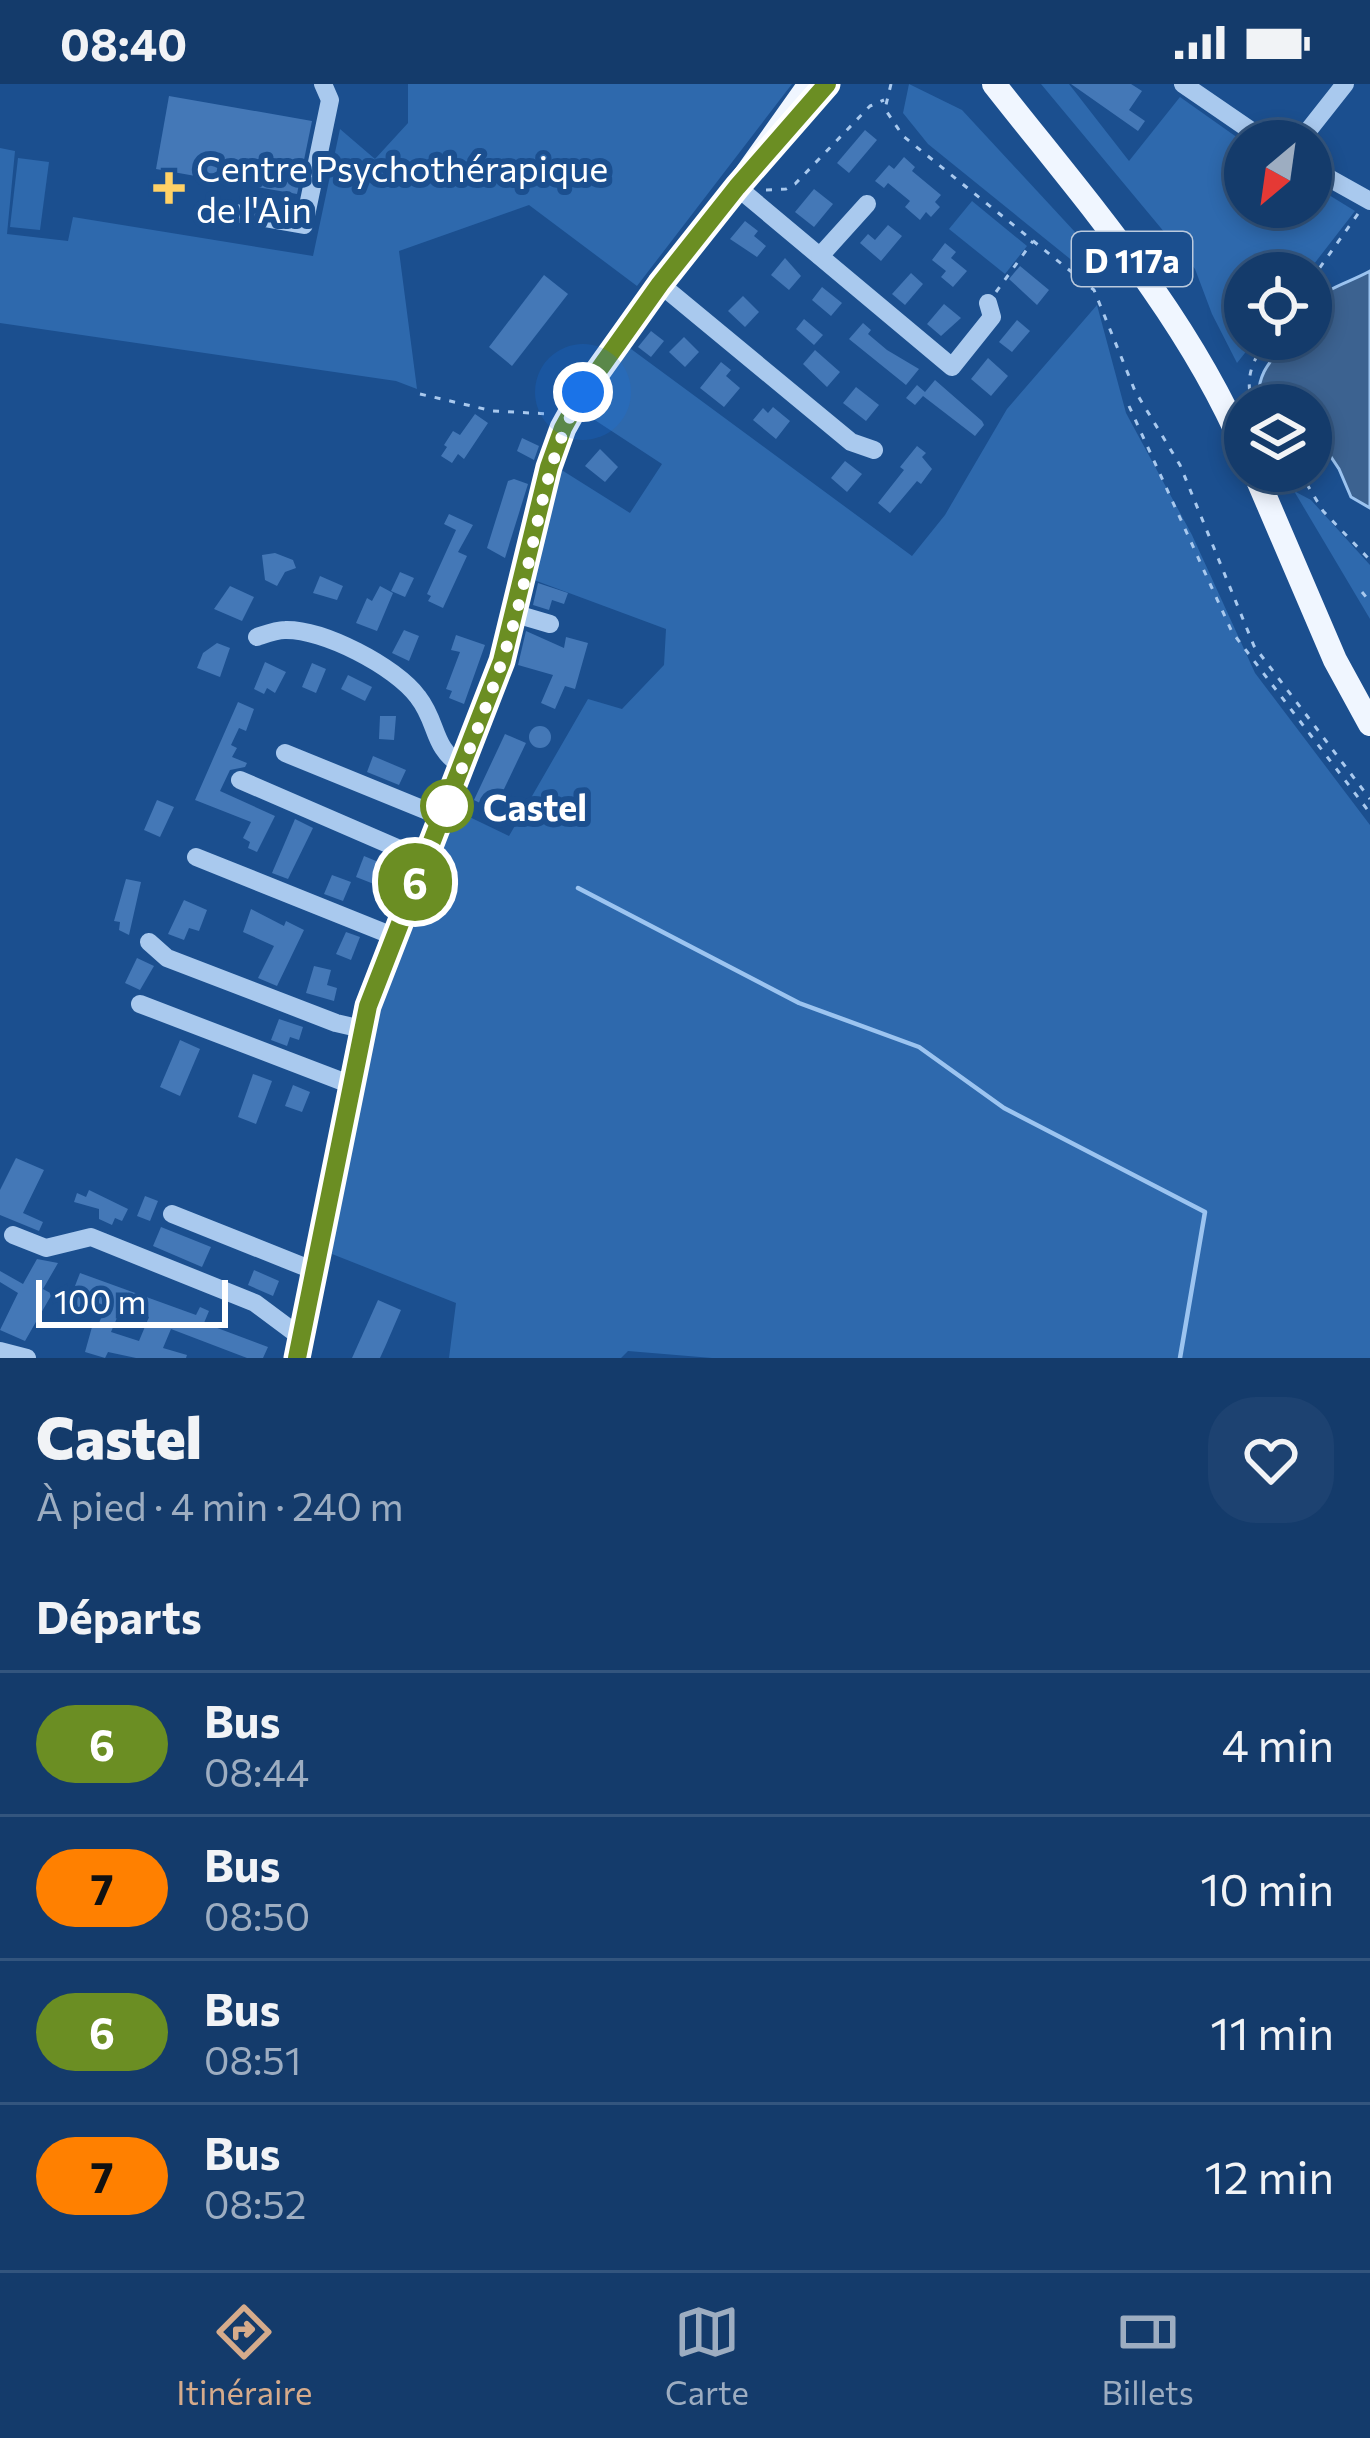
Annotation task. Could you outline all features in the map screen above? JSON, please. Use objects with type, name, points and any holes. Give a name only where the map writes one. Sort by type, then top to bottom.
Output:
[{"type":"main road","points":[[741,189],[810,84]]},
{"type":"main road","points":[[300,1348],[362,1029],[392,936],[463,767],[516,614],[549,467],[570,415],[660,284],[827,84]]},
{"type":"main road","name":"D 117a","points":[[994,84],[1169,311],[1224,409]]},
{"type":"main road","points":[[1263,492],[1335,660],[1370,724]]},
{"type":"street","points":[[230,212],[304,225],[330,100],[323,84]]},
{"type":"street","points":[[1183,84],[1235,120]]},
{"type":"street","points":[[1317,120],[1345,84]]},
{"type":"street","points":[[1332,180],[1369,201]]},
{"type":"street","points":[[741,189],[952,367],[992,317],[988,303]]},
{"type":"street","points":[[820,256],[867,205]]},
{"type":"street","points":[[660,284],[851,442],[874,450]]},
{"type":"street","points":[[516,614],[550,624]]},
{"type":"street","points":[[257,637],[281,629],[304,632],[372,659],[418,696],[437,742],[447,757],[463,767]]},
{"type":"street","points":[[285,753],[442,817]]},
{"type":"street","points":[[240,780],[424,860]]},
{"type":"street","points":[[196,857],[392,936]]},
{"type":"street","points":[[149,942],[166,958],[362,1029]]},
{"type":"street","points":[[140,1004],[350,1084]]},
{"type":"street","points":[[172,1214],[315,1270]]},
{"type":"street","points":[[13,1235],[46,1248],[92,1237],[255,1303],[300,1348]]},
{"type":"street","points":[[0,1351],[27,1358]]},
{"type":"path","points":[[891,84],[884,100],[887,116],[903,136],[1094,290],[1135,392],[1180,465],[1254,646],[1370,799]]},
{"type":"path","points":[[741,189],[754,185],[778,190],[795,184],[870,106],[884,100]]},
{"type":"path","points":[[1332,252],[1369,201]]},
{"type":"path","points":[[988,303],[1034,240]]},
{"type":"path","points":[[420,394],[493,411],[570,415]]},
{"type":"path","points":[[1130,406],[1232,632],[1370,813]]},
{"type":"path","points":[[1311,492],[1323,512],[1370,560]]},
{"type":"path","points":[[1362,592],[1370,602]]},
{"type":"shaded area","points":[[408,84],[792,84],[637,286],[529,205],[399,251],[417,389],[396,381],[0,323],[0,148],[15,151],[7,234],[68,241],[73,217],[313,256],[340,129],[375,159],[408,123]]},
{"type":"shaded area","points":[[909,84],[962,110],[1087,245],[1090,275],[928,144],[903,113]]},
{"type":"shaded area","points":[[1041,84],[1069,84],[1129,161],[1180,97],[1224,128],[1224,228],[1332,228],[1332,197],[1355,211],[1323,252],[1224,252],[1224,338],[1195,269]]},
{"type":"shaded area","points":[[18,158],[49,162],[40,230],[10,227]]},
{"type":"shaded area","points":[[972,201],[1027,246],[1005,274],[949,229]]},
{"type":"shaded area","points":[[1370,271],[1370,508],[1351,497],[1332,458],[1332,384],[1259,384],[1272,360],[1332,360],[1335,287]]},
{"type":"shaded area","points":[[1097,305],[1126,413],[1192,535],[1255,673],[1370,825],[1370,1358],[712,1358],[628,1351],[621,1358],[449,1358],[456,1303],[332,1254],[339,1186],[379,999],[455,810],[509,836],[588,699],[622,709],[664,665],[666,629],[534,580],[560,469],[630,513],[662,464],[581,411],[627,346],[912,556],[945,515],[1007,409]]},
{"type":"shaded area","points":[[1295,492],[1311,500],[1370,565],[1370,619]]},
{"type":"building","points":[[1071,84],[1131,84],[1142,91],[1129,110],[1145,121],[1138,131]]},
{"type":"building","points":[[169,96],[312,121],[297,194],[156,169]]},
{"type":"building","points":[[865,130],[877,140],[849,173],[837,163]]},
{"type":"building","points":[[904,157],[915,167],[912,171],[941,195],[935,202],[940,207],[931,217],[926,212],[920,220],[905,207],[910,201],[888,183],[884,188],[875,181]]},
{"type":"building","points":[[814,189],[833,204],[814,227],[795,212]]},
{"type":"building","points":[[745,221],[766,246],[757,257],[730,239]]},
{"type":"building","points":[[888,225],[902,236],[881,261],[860,243],[868,234],[875,240]]},
{"type":"building","points":[[945,243],[956,252],[951,258],[967,271],[953,287],[941,277],[946,271],[932,260]]},
{"type":"building","points":[[785,258],[801,276],[789,290],[771,275]]},
{"type":"building","points":[[1020,266],[1049,290],[1037,305],[1009,279]]},
{"type":"building","points":[[911,273],[923,284],[905,305],[892,294]]},
{"type":"building","points":[[544,275],[568,294],[512,366],[489,347]]},
{"type":"building","points":[[822,287],[842,303],[831,316],[812,300]]},
{"type":"building","points":[[743,296],[759,312],[745,327],[728,311]]},
{"type":"building","points":[[944,304],[961,318],[941,336],[927,324]]},
{"type":"building","points":[[804,319],[823,335],[814,345],[796,329]]},
{"type":"building","points":[[1017,320],[1030,331],[1012,352],[999,342]]},
{"type":"building","points":[[863,323],[887,350],[919,369],[906,385],[849,339]]},
{"type":"building","points":[[651,331],[664,341],[651,357],[638,347]]},
{"type":"building","points":[[684,337],[699,352],[685,367],[669,352]]},
{"type":"building","points":[[815,350],[840,372],[827,387],[803,364]]},
{"type":"building","points":[[988,358],[1008,376],[991,396],[971,379]]},
{"type":"building","points":[[721,362],[731,370],[726,376],[740,388],[724,407],[700,388]]},
{"type":"building","points":[[935,380],[982,421],[975,436],[923,396],[915,405],[906,398],[917,385],[925,392]]},
{"type":"building","points":[[856,387],[879,405],[866,421],[843,403]]},
{"type":"building","points":[[773,407],[790,421],[776,439],[753,420],[763,408],[768,413]]},
{"type":"building","points":[[475,414],[488,423],[464,459],[458,454],[452,463],[441,456],[444,445],[453,431],[460,435]]},
{"type":"building","points":[[522,438],[539,446],[534,460],[517,451]]},
{"type":"building","points":[[917,446],[926,453],[922,457],[932,469],[890,513],[878,503]]},
{"type":"building","points":[[600,449],[618,467],[605,482],[585,466]]},
{"type":"building","points":[[845,461],[862,474],[847,492],[831,478]]},
{"type":"building","points":[[508,481],[528,484],[505,558],[487,548]]},
{"type":"building","points":[[449,514],[473,525],[458,552],[467,556],[443,608],[428,601],[431,596],[427,594],[456,530],[444,524]]},
{"type":"building","points":[[275,553],[293,560],[296,568],[285,572],[277,586],[265,580],[262,555]]},
{"type":"building","points":[[400,572],[414,578],[405,597],[391,591]]},
{"type":"building","points":[[320,576],[343,586],[337,600],[313,593]]},
{"type":"building","points":[[538,583],[568,593],[564,604],[552,600],[549,610],[533,605]]},
{"type":"building","points":[[230,586],[254,597],[242,621],[214,609]]},
{"type":"building","points":[[380,586],[393,593],[377,631],[356,623],[367,598],[372,601]]},
{"type":"building","points":[[404,630],[419,636],[409,661],[392,653]]},
{"type":"building","points":[[526,631],[564,648],[566,637],[588,643],[575,689],[565,686],[555,709],[541,703],[553,675],[518,665]]},
{"type":"building","points":[[456,635],[485,645],[464,704],[449,698],[452,691],[446,689],[460,652],[451,650]]},
{"type":"building","points":[[217,643],[230,648],[220,677],[197,668],[203,653]]},
{"type":"building","points":[[265,662],[286,672],[275,693],[254,689]]},
{"type":"building","points":[[312,663],[326,669],[316,693],[302,687]]},
{"type":"building","points":[[348,675],[372,687],[365,701],[341,689]]},
{"type":"building","points":[[238,702],[254,709],[246,731],[239,728],[231,745],[237,748],[232,757],[247,763],[230,770],[220,791],[275,816],[257,852],[243,838],[251,822],[195,800]]},
{"type":"building","points":[[380,716],[396,716],[394,740],[379,739]]},
{"type":"building","points":[[540,726],[551,737],[540,748],[529,737]]},
{"type":"building","points":[[505,734],[526,743],[494,810],[474,800]]},
{"type":"building","points":[[373,756],[406,770],[399,785],[367,772]]},
{"type":"building","points":[[157,800],[174,807],[160,837],[144,830]]},
{"type":"building","points":[[295,819],[313,828],[288,879],[272,873]]},
{"type":"building","points":[[364,856],[388,866],[379,886],[356,877]]},
{"type":"building","points":[[332,875],[351,882],[343,901],[324,894]]},
{"type":"building","points":[[126,879],[141,882],[129,935],[114,921]]},
{"type":"building","points":[[184,900],[207,910],[199,931],[189,928],[184,940],[168,934]]},
{"type":"building","points":[[251,909],[284,926],[286,921],[304,930],[277,986],[258,978],[274,946],[243,932]]},
{"type":"building","points":[[346,932],[360,937],[351,960],[336,954]]},
{"type":"building","points":[[137,958],[154,966],[140,990],[125,983]]},
{"type":"building","points":[[314,966],[331,970],[327,985],[337,988],[334,1001],[306,993]]},
{"type":"building","points":[[279,1019],[303,1027],[299,1040],[290,1037],[287,1046],[271,1040]]},
{"type":"building","points":[[180,1040],[200,1049],[180,1096],[160,1087]]},
{"type":"building","points":[[253,1074],[272,1081],[256,1124],[238,1117]]},
{"type":"building","points":[[293,1085],[310,1092],[302,1112],[285,1106]]},
{"type":"building","points":[[16,1158],[44,1170],[23,1213],[43,1222],[39,1231],[0,1215],[0,1190]]},
{"type":"building","points":[[89,1190],[128,1209],[122,1221],[115,1218],[112,1225],[99,1219],[99,1209],[74,1202],[77,1193],[86,1197]]},
{"type":"building","points":[[145,1196],[158,1201],[150,1221],[137,1216]]},
{"type":"building","points":[[161,1227],[211,1247],[202,1267],[153,1246]]},
{"type":"building","points":[[37,1259],[58,1263],[43,1289],[52,1294],[25,1341],[0,1330],[18,1293],[0,1282],[0,1271],[23,1284]]},
{"type":"building","points":[[254,1270],[279,1281],[273,1296],[248,1285]]},
{"type":"building","points":[[80,1273],[196,1315],[200,1307],[209,1311],[204,1323],[268,1347],[263,1358],[247,1358],[171,1329],[163,1348],[186,1358],[136,1358],[108,1352],[105,1358],[85,1352],[92,1327],[97,1328],[106,1306],[85,1298],[81,1309],[68,1304]],"holes":[[[122,1306],[149,1317],[139,1341],[111,1332]]]},
{"type":"building","points":[[378,1300],[401,1310],[385,1347],[380,1358],[352,1358]]},
{"type":"waterway","points":[[578,888],[799,1003],[919,1047],[1004,1108],[1205,1212],[1180,1358]]},
{"type":"bus line","name":"6","points":[[297,1358],[368,1006],[502,661],[549,467],[563,428],[660,284],[827,84]]},
{"type":"place","name":"Centre Psychothérapique de l'Ain","points":[[169,188]]},
{"type":"place","name":"Castel","points":[[447,806]]},
{"type":"route","points":[[447,806],[442,817],[502,661],[549,467],[583,392]]}]
